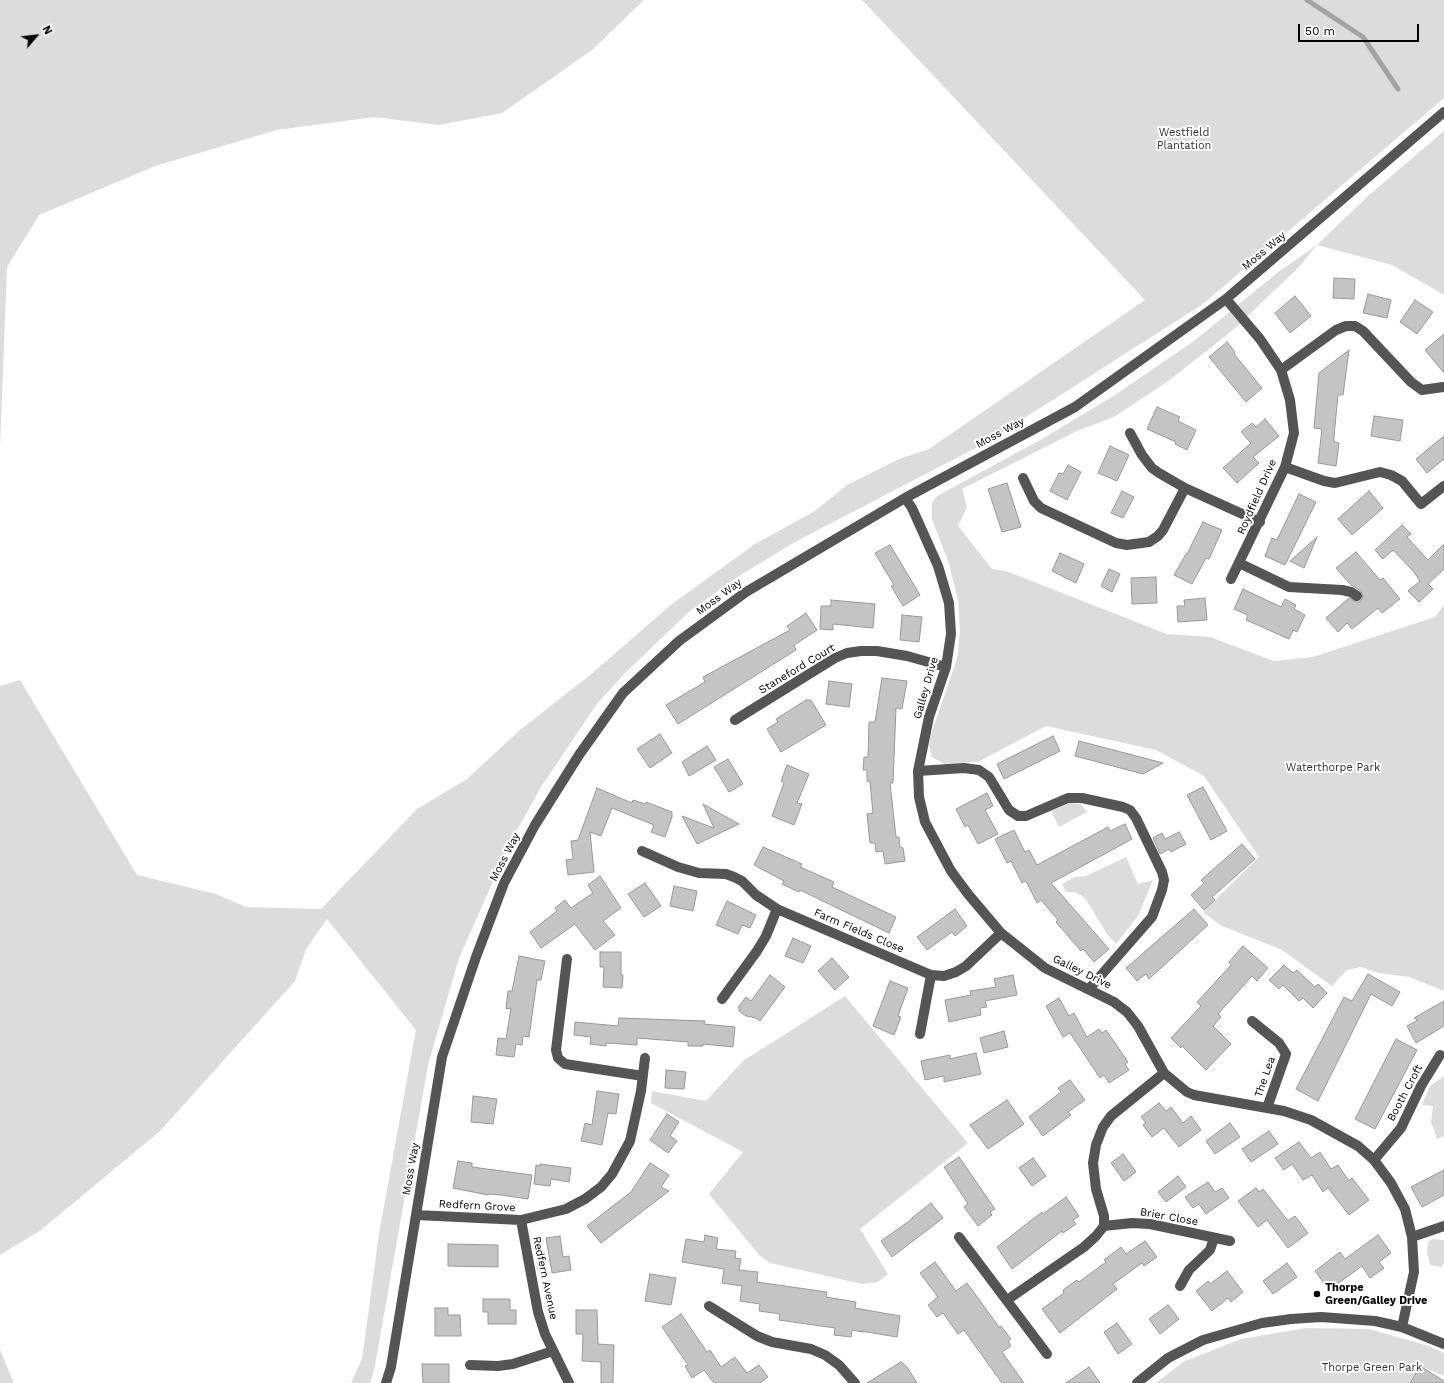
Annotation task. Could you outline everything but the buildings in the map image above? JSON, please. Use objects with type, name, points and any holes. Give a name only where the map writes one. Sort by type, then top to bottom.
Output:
[{"type":"street","name":"Moss Way","points":[[386,1383],[416,1215],[442,1056],[476,957],[504,883],[535,825],[579,755],[623,693],[679,641],[746,592],[905,498],[1075,406],[1226,299],[1444,112]]},
{"type":"street","name":"Roydfield Drive","points":[[1226,299],[1260,339],[1281,370],[1290,400],[1294,433],[1285,467],[1260,522],[1231,579]]},
{"type":"street","points":[[1281,370],[1336,330],[1346,326],[1355,326],[1369,337],[1411,382],[1422,390],[1443,387]]},
{"type":"street","points":[[1130,433],[1142,455],[1152,468],[1185,488],[1260,522]]},
{"type":"street","points":[[1285,467],[1324,481],[1335,483],[1380,472],[1391,475],[1402,482],[1421,504],[1444,486]]},
{"type":"street","points":[[1023,478],[1034,501],[1041,508],[1116,543],[1127,545],[1149,542],[1158,536],[1163,530],[1185,488]]},
{"type":"street","name":"Galley Drive","points":[[905,498],[912,508],[938,566],[949,603],[951,634],[946,667],[929,717],[918,771],[919,797],[925,822],[937,846],[968,894],[1001,934],[1046,968],[1114,1002],[1127,1012],[1138,1026],[1164,1073],[1177,1085],[1194,1095],[1284,1111],[1311,1120],[1358,1146],[1374,1160],[1391,1183],[1405,1209],[1412,1237],[1414,1272],[1402,1327]]},
{"type":"street","points":[[1239,563],[1289,587],[1342,590],[1351,592],[1357,596]]},
{"type":"street","name":"Staneford Court","points":[[735,720],[835,658],[847,653],[877,651],[907,656],[946,667]]},
{"type":"street","points":[[918,771],[964,768],[979,770],[989,777],[1008,810],[1018,816],[1026,816],[1068,798],[1082,798],[1123,807],[1130,810],[1136,818],[1162,872],[1164,880],[1162,890],[1152,917],[1089,989]]},
{"type":"street","name":"Farm Fields Close","points":[[642,851],[678,867],[699,873],[726,874],[734,877],[742,881],[756,895],[777,909],[931,975],[944,976],[956,972],[966,966],[1001,934]]},
{"type":"street","points":[[722,999],[757,951],[766,936],[777,909]]},
{"type":"street","points":[[568,959],[556,1050],[558,1058],[565,1064],[643,1076]]},
{"type":"street","points":[[920,1034],[931,975]]},
{"type":"street","name":"The Lea","points":[[1252,1021],[1279,1043],[1286,1054],[1267,1108]]},
{"type":"street","name":"Redfern Grove","points":[[416,1215],[521,1220],[552,1213],[586,1199],[601,1187],[612,1174],[630,1141],[643,1076],[645,1058]]},
{"type":"street","name":"Booth Croft","points":[[1374,1160],[1401,1128],[1421,1086],[1440,1062]]},
{"type":"street","points":[[1007,1300],[1084,1247],[1104,1226],[1104,1216],[1096,1189],[1093,1163],[1096,1145],[1103,1127],[1111,1116],[1164,1073]]},
{"type":"street","name":"Redfern Avenue","points":[[521,1220],[538,1312],[553,1351],[569,1383]]},
{"type":"street","name":"Brier Close","points":[[1104,1226],[1132,1223],[1150,1224],[1230,1241]]},
{"type":"street","points":[[1412,1237],[1444,1226]]},
{"type":"street","points":[[960,1237],[1047,1354]]},
{"type":"street","points":[[1180,1286],[1189,1270],[1210,1250],[1214,1238]]},
{"type":"street","points":[[709,1306],[756,1336],[772,1342],[811,1349],[825,1355],[839,1365],[855,1383]]},
{"type":"street","points":[[1137,1383],[1168,1358],[1203,1340],[1262,1323],[1321,1317],[1375,1321],[1402,1327],[1444,1344]]},
{"type":"street","points":[[470,1365],[498,1366],[513,1364],[553,1351]]},
{"type":"green space","points":[[0,0],[644,0],[592,50],[502,113],[439,125],[374,117],[277,130],[155,166],[39,215],[7,267],[0,447]]},
{"type":"green space","name":"Westfield Plantation","points":[[862,0],[1444,0],[1444,98],[1203,304],[987,442],[795,542],[739,576],[690,611],[626,672],[596,705],[541,787],[511,841],[459,958],[428,1065],[374,1371],[370,1383],[351,1383],[362,1359],[379,1234],[416,1030],[327,919],[306,949],[295,981],[160,1131],[41,1230],[0,1255],[0,686],[20,680],[137,875],[216,894],[246,907],[321,909],[417,809],[467,779],[520,730],[590,675],[672,604],[755,544],[815,511],[847,485],[899,459],[929,449],[1145,300]]},
{"type":"green space","points":[[1444,131],[1444,295],[1392,265],[1317,245],[1369,195]]},
{"type":"green space","name":"Waterthorpe Park","points":[[1317,245],[1299,267],[1233,330],[1167,382],[1114,417],[1077,431],[962,489],[967,507],[958,526],[992,569],[1006,571],[1167,634],[1210,637],[1274,661],[1313,657],[1435,617],[1444,605],[1444,991],[1409,977],[1378,973],[1361,967],[1347,970],[1332,986],[1282,950],[1222,926],[1203,912],[1259,857],[1204,776],[1156,750],[1046,726],[978,762],[944,764],[932,757],[929,745],[931,734],[957,659],[960,631],[958,600],[949,564],[932,519],[932,503],[937,496],[1042,439],[1115,395],[1194,341],[1277,273]]},
{"type":"green space","points":[[1070,803],[1081,804],[1087,812],[1059,827],[1051,811]]},
{"type":"green space","points":[[1126,857],[1138,884],[1153,880],[1138,916],[1116,944],[1107,934],[1085,898],[1075,892],[1066,892],[1062,884],[1075,877],[1086,876]]},
{"type":"green space","points":[[845,996],[968,1143],[860,1229],[888,1274],[878,1282],[862,1284],[770,1263],[759,1255],[709,1194],[743,1152],[651,1103],[652,1091],[706,1101],[743,1061]]},
{"type":"green space","points":[[1444,1076],[1444,1136],[1437,1139],[1431,1122],[1433,1106],[1422,1105],[1430,1086]]},
{"type":"green space","points":[[1432,1239],[1444,1240],[1444,1263],[1441,1267],[1430,1265],[1427,1252],[1428,1242]]},
{"type":"green space","name":"Thorpe Green Park","points":[[1306,1328],[1369,1329],[1429,1346],[1444,1353],[1444,1376],[1420,1366],[1409,1383],[1156,1383],[1183,1362],[1241,1339]]},
{"type":"green space","points":[[0,1350],[14,1383],[0,1383]]},
{"type":"waterway","points":[[1307,0],[1363,37],[1398,89]]},
{"type":"place","name":"Thorpe Green/Galley Drive","points":[[1317,1294]]}]
